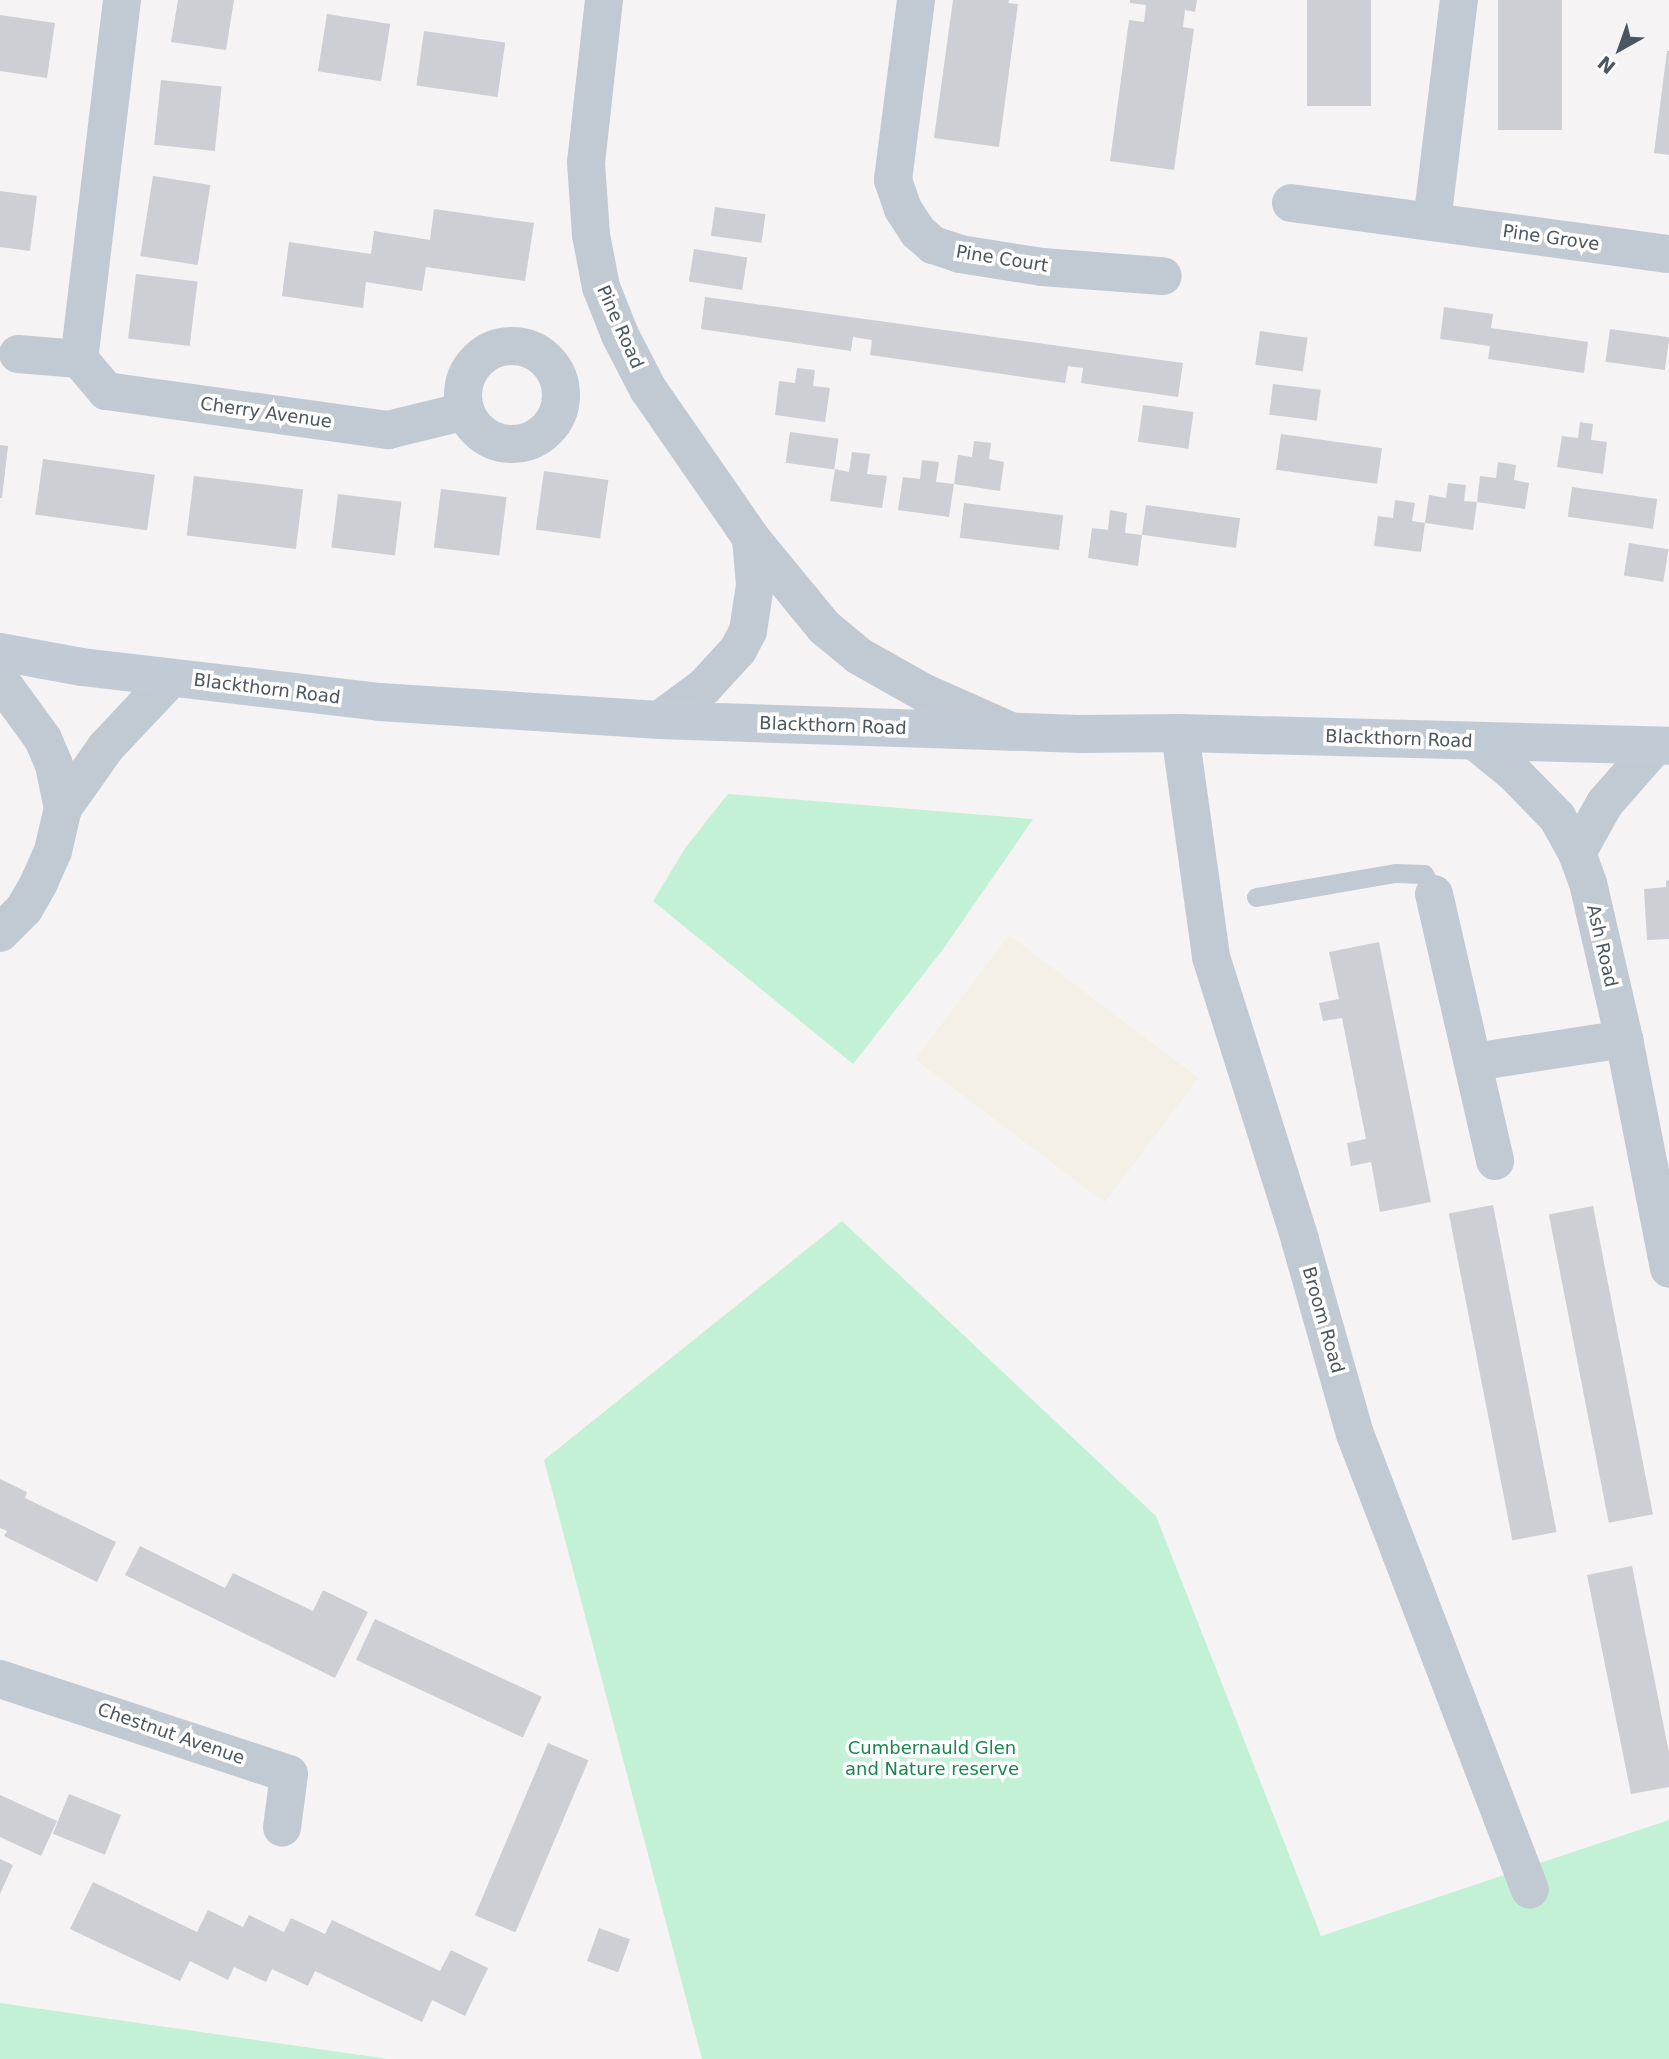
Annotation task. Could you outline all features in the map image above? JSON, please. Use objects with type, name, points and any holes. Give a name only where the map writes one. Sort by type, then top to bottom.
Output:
[{"type":"street","points":[[18,354],[79,359],[122,0]]},
{"type":"street","name":"Pine Court","points":[[916,0],[893,180],[903,209],[918,232],[933,246],[960,254],[1042,267],[1163,276]]},
{"type":"street","points":[[1432,222],[1458,0]]},
{"type":"street","name":"Pine Road","points":[[597,1],[586,162],[591,235],[601,286],[620,335],[649,389],[751,538],[824,627],[859,656],[923,692],[1014,732]]},
{"type":"street","name":"Pine Grove","points":[[1291,203],[1669,254]]},
{"type":"street","name":"Cherry Avenue","points":[[79,359],[106,391],[388,430],[466,411]]},
{"type":"street","name":"Pine Road","points":[[659,720],[704,687],[738,650],[748,631],[755,585],[751,538]]},
{"type":"street","name":"Blackthorn Road","points":[[0,652],[82,667],[380,702],[659,720],[1014,732],[1180,733],[1662,746]]},
{"type":"street","points":[[0,933],[24,909],[39,883],[54,851],[63,808],[106,747],[171,678]]},
{"type":"street","points":[[0,680],[43,739],[54,765],[63,808]]},
{"type":"street","name":"Broom Road","points":[[1180,733],[1212,957],[1300,1240],[1355,1434],[1530,1890]]},
{"type":"street","name":"Ash Road","points":[[1476,741],[1514,773],[1557,817],[1577,853],[1598,923],[1624,1039],[1659,1153],[1669,1269]]},
{"type":"street","points":[[1577,853],[1605,803],[1662,746]]},
{"type":"street","points":[[1434,894],[1495,1161]]},
{"type":"street","points":[[1474,1062],[1624,1039]]},
{"type":"street","name":"Chestnut Avenue","points":[[0,1679],[289,1774],[282,1828]]},
{"type":"lane","points":[[1256,897],[1395,873],[1424,874],[1434,894]]},
{"type":"green space","points":[[728,794],[1033,819],[944,948],[853,1064],[653,901],[686,847]]},
{"type":"green space","name":"Cumbernauld Glen and Nature reserve","points":[[842,1221],[1156,1516],[1321,1936],[1669,1820],[1669,2059],[702,2059],[544,1460]]},
{"type":"green space","points":[[0,2003],[388,2059],[0,2059]]},
{"type":"sand","points":[[1009,935],[1198,1078],[1104,1202],[915,1060]]},
{"type":"building","points":[[178,0],[234,0],[226,50],[171,42]]},
{"type":"building","points":[[953,0],[1009,0],[1008,3],[1018,4],[999,147],[934,138]]},
{"type":"building","points":[[1130,0],[1197,0],[1195,12],[1185,10],[1183,27],[1194,29],[1174,170],[1110,161],[1129,20],[1144,22],[1146,5],[1130,3]]},
{"type":"building","points":[[1307,0],[1371,0],[1371,106],[1307,106]]},
{"type":"building","points":[[1498,0],[1562,0],[1562,130],[1498,130]]},
{"type":"building","points":[[327,14],[390,24],[381,81],[318,71]]},
{"type":"building","points":[[0,15],[55,23],[47,78],[0,71]]},
{"type":"building","points":[[424,31],[505,42],[498,97],[416,85]]},
{"type":"building","points":[[1669,51],[1669,155],[1654,153]]},
{"type":"building","points":[[161,80],[222,86],[215,151],[154,145]]},
{"type":"building","points":[[153,176],[210,185],[198,265],[140,256]]},
{"type":"building","points":[[0,191],[37,196],[30,251],[0,247]]},
{"type":"building","points":[[715,207],[766,214],[761,243],[711,236]]},
{"type":"building","points":[[434,209],[534,223],[525,281],[426,267],[422,291],[366,282],[363,308],[282,296],[289,242],[371,254],[374,231],[430,240]]},
{"type":"building","points":[[694,249],[747,257],[742,290],[689,282]]},
{"type":"building","points":[[136,274],[198,282],[190,346],[128,339]]},
{"type":"building","points":[[705,297],[1183,363],[1178,397],[1081,383],[1083,368],[1068,366],[1065,383],[870,355],[872,340],[853,337],[851,351],[701,329]]},
{"type":"building","points":[[1444,307],[1493,314],[1491,328],[1588,342],[1584,373],[1488,359],[1490,346],[1440,339]]},
{"type":"building","points":[[1610,329],[1669,337],[1665,370],[1605,362]]},
{"type":"building","points":[[1260,331],[1308,338],[1303,371],[1255,365]]},
{"type":"building","points":[[797,368],[815,370],[813,386],[830,388],[825,422],[775,415],[779,381],[795,383]]},
{"type":"building","points":[[1273,384],[1321,390],[1317,421],[1269,415]]},
{"type":"building","points":[[1143,405],[1194,412],[1188,449],[1138,442]]},
{"type":"building","points":[[1580,422],[1593,424],[1591,440],[1607,442],[1603,474],[1557,467],[1562,436],[1578,438]]},
{"type":"building","points":[[790,432],[839,439],[834,470],[786,463]]},
{"type":"building","points":[[1281,434],[1382,448],[1377,484],[1276,470]]},
{"type":"building","points":[[974,441],[991,443],[989,459],[1004,462],[1000,491],[954,484],[958,455],[972,457]]},
{"type":"building","points":[[0,445],[8,446],[2,498],[0,498]]},
{"type":"building","points":[[852,452],[870,454],[867,474],[887,476],[882,508],[830,501],[835,469],[849,472]]},
{"type":"building","points":[[43,459],[155,475],[147,530],[35,514]]},
{"type":"building","points":[[922,460],[939,462],[936,482],[954,484],[949,517],[898,510],[903,477],[920,479]]},
{"type":"building","points":[[1498,462],[1516,465],[1514,480],[1529,483],[1525,509],[1477,502],[1480,476],[1496,478]]},
{"type":"building","points":[[544,471],[608,480],[600,538],[536,529]]},
{"type":"building","points":[[194,476],[303,489],[296,549],[187,536]]},
{"type":"building","points":[[1448,483],[1466,485],[1464,501],[1477,502],[1473,530],[1425,523],[1429,495],[1446,498]]},
{"type":"building","points":[[1572,487],[1657,499],[1653,529],[1568,517]]},
{"type":"building","points":[[441,489],[507,497],[499,556],[434,548]]},
{"type":"building","points":[[338,494],[402,502],[395,555],[331,548]]},
{"type":"building","points":[[1395,500],[1415,503],[1412,521],[1425,523],[1421,552],[1374,546],[1378,516],[1393,518]]},
{"type":"building","points":[[964,503],[1063,515],[1059,550],[960,538]]},
{"type":"building","points":[[1146,505],[1240,518],[1236,548],[1142,535]]},
{"type":"building","points":[[1110,510],[1127,513],[1125,533],[1142,535],[1138,566],[1088,558],[1092,528],[1108,530]]},
{"type":"building","points":[[1629,543],[1669,549],[1663,582],[1624,576]]},
{"type":"building","points":[[1669,880],[1669,939],[1647,940],[1644,889],[1666,887],[1666,881]]},
{"type":"building","points":[[1379,942],[1431,1202],[1380,1212],[1371,1162],[1351,1166],[1347,1143],[1366,1139],[1342,1018],[1323,1021],[1319,1003],[1339,999],[1329,952]]},
{"type":"building","points":[[1493,1205],[1557,1532],[1512,1540],[1449,1214]]},
{"type":"building","points":[[1593,1206],[1653,1514],[1609,1523],[1549,1215]]},
{"type":"building","points":[[0,1479],[27,1492],[25,1498],[116,1542],[97,1582],[4,1536],[7,1531],[0,1528]]},
{"type":"building","points":[[140,1546],[225,1588],[233,1573],[313,1611],[323,1590],[368,1612],[335,1678],[125,1575]]},
{"type":"building","points":[[1632,1566],[1669,1753],[1669,1787],[1631,1794],[1587,1575]]},
{"type":"building","points":[[375,1619],[542,1697],[523,1738],[356,1660]]},
{"type":"building","points":[[548,1743],[589,1760],[515,1932],[475,1915]]},
{"type":"building","points":[[69,1794],[121,1815],[105,1855],[53,1834]]},
{"type":"building","points":[[0,1795],[57,1821],[41,1856],[0,1837]]},
{"type":"building","points":[[0,1859],[13,1865],[0,1894]]},
{"type":"building","points":[[93,1882],[197,1932],[208,1910],[243,1927],[249,1915],[284,1932],[291,1918],[325,1934],[332,1920],[440,1971],[451,1950],[488,1968],[465,2016],[432,2000],[422,2022],[315,1971],[308,1986],[272,1969],[266,1982],[234,1967],[228,1980],[190,1961],[180,1981],[70,1929]]},
{"type":"building","points":[[599,1928],[630,1939],[618,1972],[587,1961]]}]
